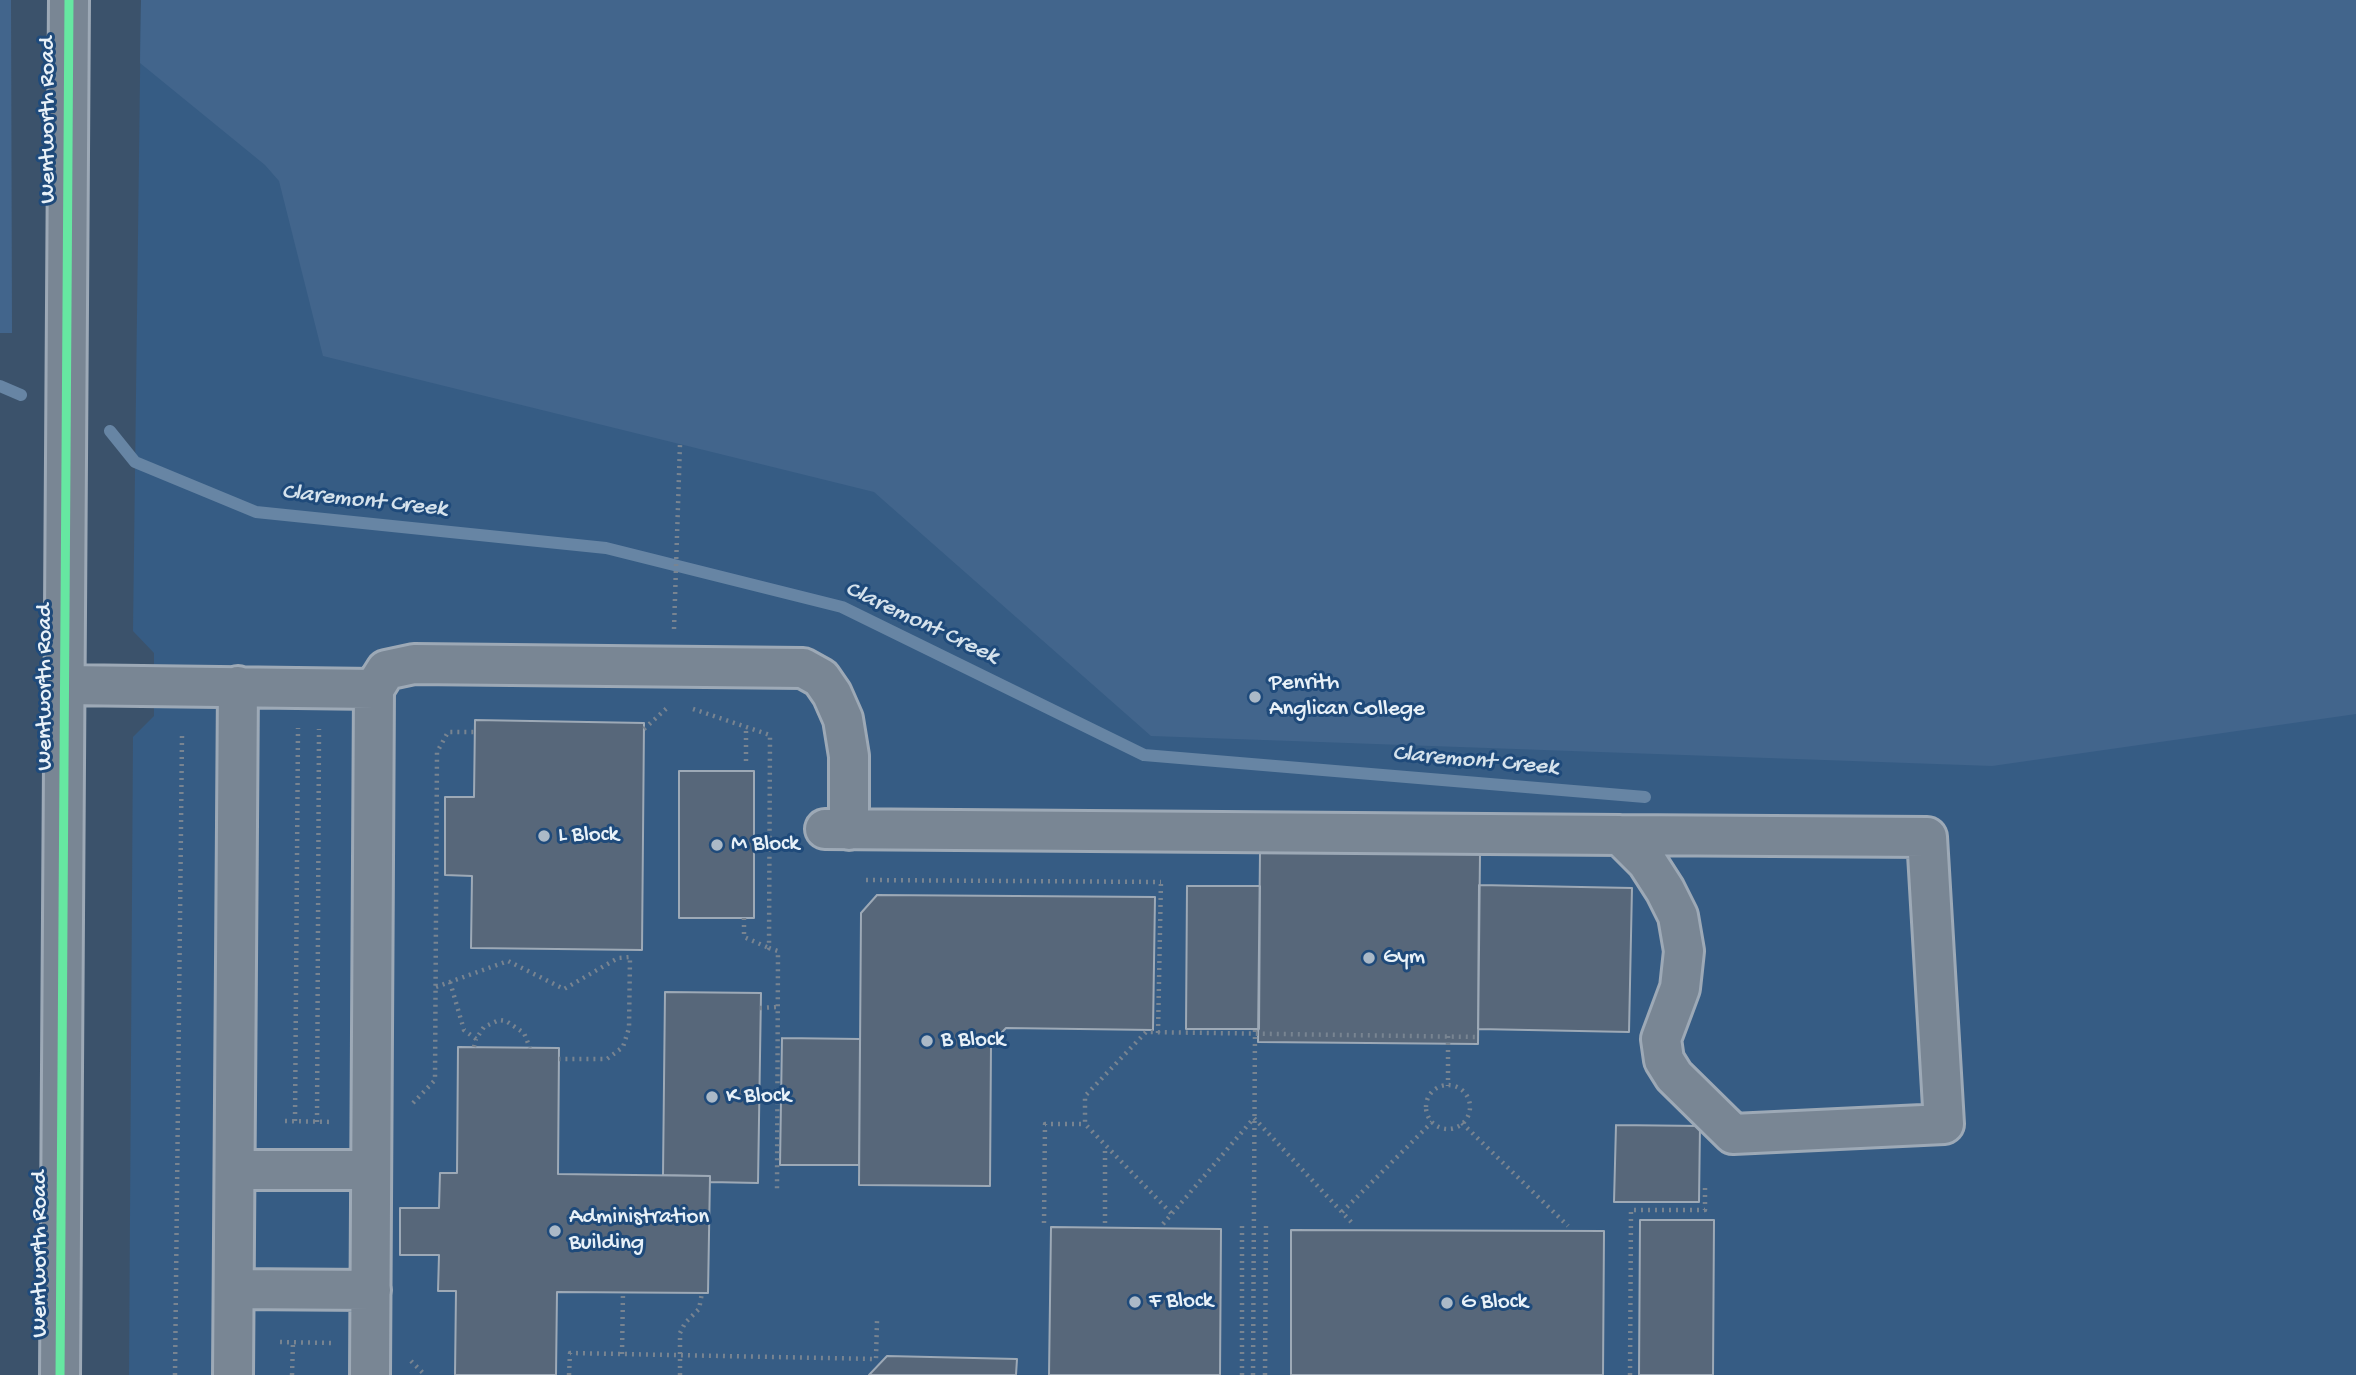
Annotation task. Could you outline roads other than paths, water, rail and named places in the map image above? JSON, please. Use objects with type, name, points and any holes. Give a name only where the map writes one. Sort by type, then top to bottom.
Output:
[{"type":"street","name":"Wentworth Road","points":[[60,1375],[69,0]]},
{"type":"street","points":[[370,1375],[374,689],[386,670],[414,664],[803,668],[821,678],[832,694],[843,719],[849,756],[837,830],[1927,836],[1944,1125],[1733,1135],[1674,1076],[1664,1059],[1661,1039],[1680,988],[1684,951],[1678,916],[1647,862],[1620,835]]},
{"type":"street","points":[[65,685],[374,689]]},
{"type":"street","points":[[233,1375],[239,686]]},
{"type":"street","points":[[234,1170],[371,1170]]},
{"type":"street","points":[[234,1289],[371,1290]]},
{"type":"waterway","name":"Claremont Creek","points":[[0,386],[21,395]]},
{"type":"waterway","name":"Claremont Creek","points":[[110,431],[135,462],[256,512],[606,548],[842,607],[1144,755],[1645,797]]},
{"type":"place","name":"Penrith Anglican College","points":[[1255,697]]},
{"type":"place","name":"L Block","points":[[544,836]]},
{"type":"place","name":"M Block","points":[[717,845]]},
{"type":"place","name":"Gym","points":[[1369,958]]},
{"type":"place","name":"B Block","points":[[927,1041]]},
{"type":"place","name":"K Block","points":[[712,1097]]},
{"type":"place","name":"Administration Building","points":[[555,1231]]},
{"type":"place","name":"F Block","points":[[1135,1302]]},
{"type":"place","name":"G Block","points":[[1447,1303]]}]
